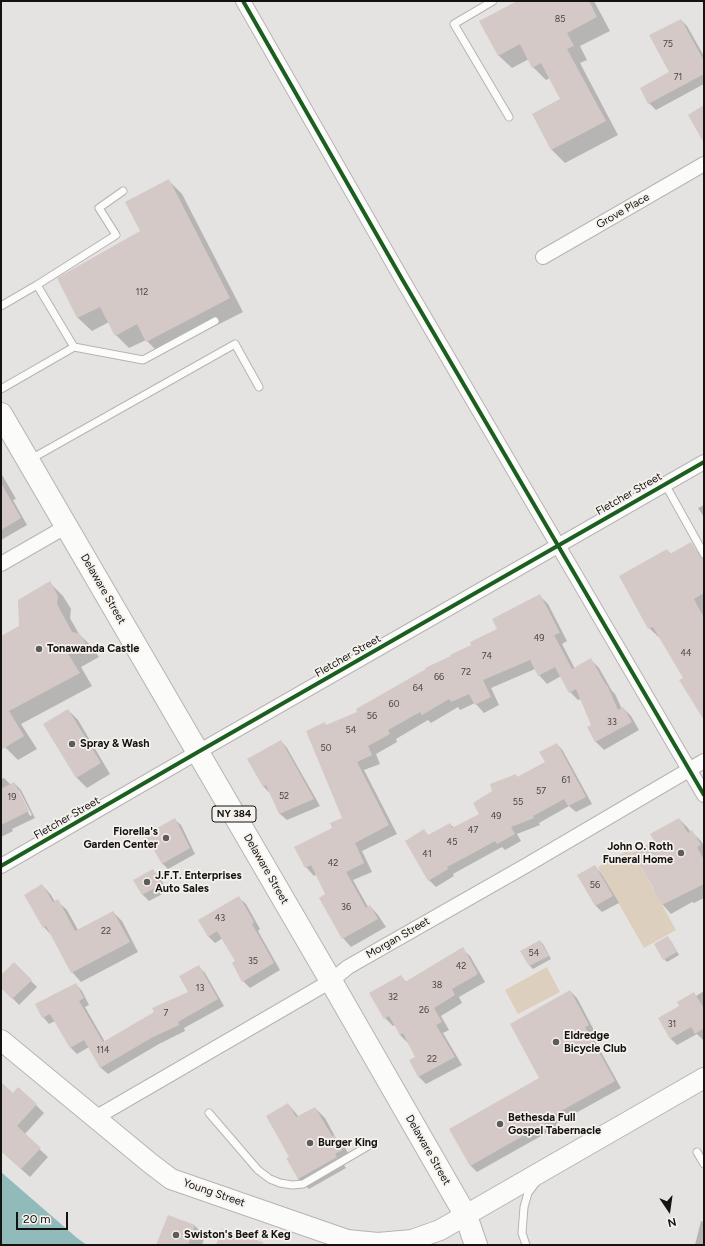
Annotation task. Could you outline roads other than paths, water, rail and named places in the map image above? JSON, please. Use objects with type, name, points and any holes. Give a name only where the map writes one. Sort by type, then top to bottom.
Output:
[{"type":"main road","name":"Delaware Street","points":[[1,414],[466,1216],[476,1245]]},
{"type":"street","points":[[243,1],[398,272],[704,795]]},
{"type":"street","name":"Grove Place","points":[[543,257],[704,164]]},
{"type":"street","name":"Fletcher Street","points":[[1,866],[704,462]]},
{"type":"street","points":[[1,564],[67,526]]},
{"type":"street","name":"Morgan Street","points":[[95,1118],[331,981],[348,967],[527,865],[704,761]]},
{"type":"street","name":"Young Street","points":[[1,1040],[171,1179],[347,1240],[378,1243],[412,1240],[440,1230],[704,1078]]},
{"type":"lane","points":[[493,1],[454,24],[509,117]]},
{"type":"lane","points":[[1,306],[116,235],[99,208],[123,191]]},
{"type":"lane","points":[[37,285],[74,347]]},
{"type":"lane","points":[[1,389],[74,347],[143,360],[214,321]]},
{"type":"lane","points":[[29,460],[235,344],[259,387]]},
{"type":"lane","points":[[665,484],[704,554]]},
{"type":"lane","points":[[209,1113],[258,1170],[280,1184],[303,1184],[368,1146]]},
{"type":"lane","points":[[697,1152],[704,1164]]},
{"type":"lane","points":[[526,1245],[522,1233],[524,1207],[528,1193],[544,1170]]},
{"type":"water","points":[[1,1172],[77,1238],[87,1245],[1,1245]]},
{"type":"place","name":"Tonawanda Castle","points":[[39,649]]},
{"type":"place","name":"Spray & Wash","points":[[72,744]]},
{"type":"place","name":"Fiorella's Garden Center","points":[[166,838]]},
{"type":"place","name":"John O. Roth Funeral Home","points":[[681,853]]},
{"type":"place","name":"J.F.T. Enterprises Auto Sales","points":[[147,882]]},
{"type":"place","name":"Eldredge Bicycle Club","points":[[556,1042]]},
{"type":"place","name":"Bethesda Full Gospel Tabernacle","points":[[500,1124]]},
{"type":"place","name":"Burger King","points":[[310,1143]]},
{"type":"place","name":"Swiston's Beef & Keg","points":[[176,1235]]}]
